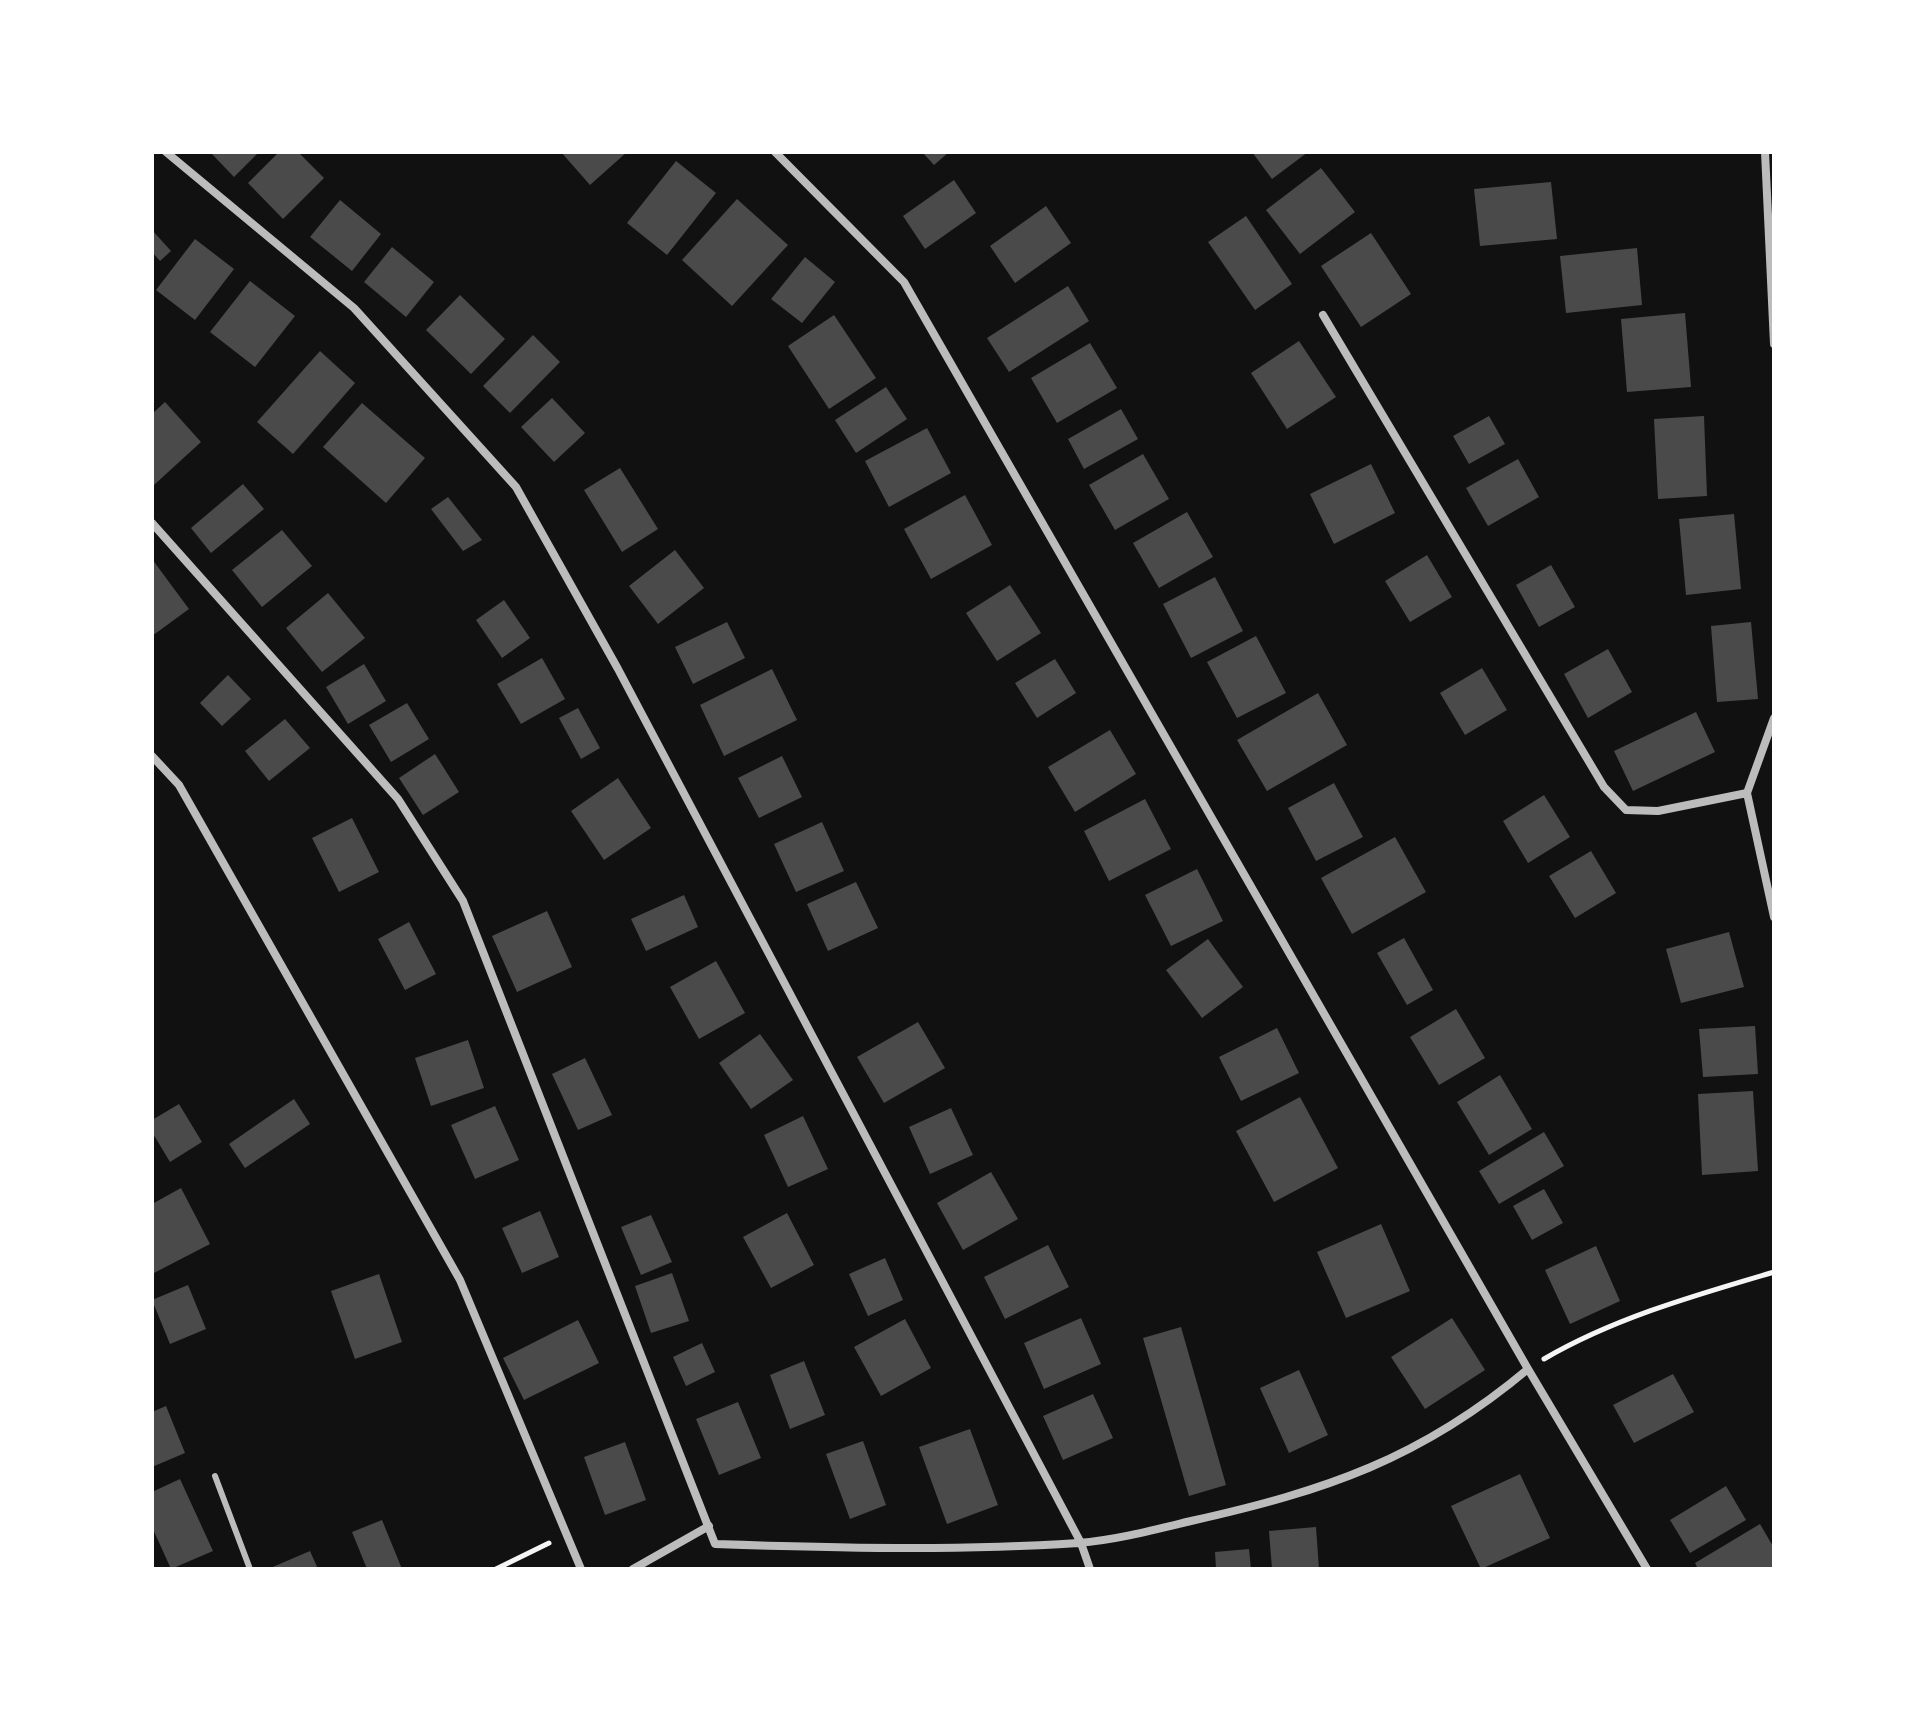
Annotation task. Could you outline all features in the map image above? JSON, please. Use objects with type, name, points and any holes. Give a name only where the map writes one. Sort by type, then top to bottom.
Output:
[{"type":"street","points":[[166,152],[354,308],[516,487],[618,669],[1081,1543],[1090,1569]]},
{"type":"street","points":[[775,152],[904,282],[1528,1369],[1647,1569]]},
{"type":"street","points":[[1765,152],[1774,344]]},
{"type":"street","points":[[1323,315],[1604,787],[1626,810],[1658,811],[1747,793]]},
{"type":"street","points":[[152,523],[398,799],[463,901],[715,1544],[844,1548],[1081,1543],[1239,1510],[1366,1472],[1483,1407],[1528,1369]]},
{"type":"street","points":[[1774,718],[1747,793],[1774,917]]},
{"type":"street","points":[[152,756],[179,785],[460,1280],[581,1569]]},
{"type":"street","points":[[633,1569],[709,1526]]},
{"type":"lane","points":[[215,1476],[250,1569]]},
{"type":"path","points":[[1528,1369],[1569,1344],[1698,1294],[1774,1272]]},
{"type":"path","points":[[496,1569],[558,1539]]},
{"type":"building","points":[[210,152],[259,152],[234,177]]},
{"type":"building","points":[[279,152],[298,152],[324,178],[283,219],[248,183]]},
{"type":"building","points":[[561,152],[627,152],[590,185]]},
{"type":"building","points":[[922,152],[949,152],[934,165]]},
{"type":"building","points":[[1252,152],[1308,152],[1272,179]]},
{"type":"building","points":[[676,161],[716,193],[667,255],[627,223]]},
{"type":"building","points":[[1321,168],[1355,212],[1300,254],[1266,210]]},
{"type":"building","points":[[954,180],[976,213],[925,249],[903,216]]},
{"type":"building","points":[[1551,182],[1557,239],[1480,246],[1474,189]]},
{"type":"building","points":[[737,199],[788,245],[732,306],[682,260]]},
{"type":"building","points":[[340,200],[381,234],[352,271],[310,237]]},
{"type":"building","points":[[1046,206],[1071,243],[1015,283],[990,246]]},
{"type":"building","points":[[1246,216],[1292,284],[1255,310],[1208,242]]},
{"type":"building","points":[[152,230],[171,251],[160,261],[152,252]]},
{"type":"building","points":[[1371,233],[1411,294],[1361,327],[1321,266]]},
{"type":"building","points":[[195,239],[234,269],[195,320],[156,290]]},
{"type":"building","points":[[392,247],[434,282],[406,317],[364,282]]},
{"type":"building","points":[[1637,248],[1642,305],[1566,313],[1560,256]]},
{"type":"building","points":[[805,257],[835,282],[802,323],[771,299]]},
{"type":"building","points":[[250,281],[295,316],[255,367],[210,332]]},
{"type":"building","points":[[1068,286],[1089,321],[1009,372],[987,338]]},
{"type":"building","points":[[460,295],[505,339],[471,374],[426,330]]},
{"type":"building","points":[[1685,313],[1691,387],[1627,392],[1621,319]]},
{"type":"building","points":[[834,315],[876,378],[829,409],[788,346]]},
{"type":"building","points":[[533,335],[560,362],[510,413],[483,386]]},
{"type":"building","points":[[1299,341],[1336,397],[1287,429],[1251,373]]},
{"type":"building","points":[[1090,343],[1117,388],[1057,423],[1031,378]]},
{"type":"building","points":[[320,351],[355,383],[293,454],[257,422]]},
{"type":"building","points":[[886,387],[907,419],[856,453],[835,420]]},
{"type":"building","points":[[552,398],[585,433],[554,462],[521,427]]},
{"type":"building","points":[[165,402],[201,442],[154,485],[152,414]]},
{"type":"building","points":[[362,403],[425,458],[386,503],[323,447]]},
{"type":"building","points":[[1121,409],[1138,439],[1084,469],[1068,439]]},
{"type":"building","points":[[1489,416],[1505,444],[1469,464],[1453,436]]},
{"type":"building","points":[[1704,416],[1707,496],[1658,499],[1654,419]]},
{"type":"building","points":[[927,428],[951,473],[889,507],[865,461]]},
{"type":"building","points":[[1143,454],[1169,499],[1115,530],[1089,485]]},
{"type":"building","points":[[1518,459],[1539,497],[1488,526],[1466,488]]},
{"type":"building","points":[[1371,464],[1395,513],[1334,544],[1310,494]]},
{"type":"building","points":[[620,468],[658,529],[622,552],[584,490]]},
{"type":"building","points":[[243,484],[264,509],[211,553],[191,528]]},
{"type":"building","points":[[965,495],[992,545],[931,579],[904,529]]},
{"type":"building","points":[[448,497],[482,540],[463,551],[431,509]]},
{"type":"building","points":[[1187,512],[1213,557],[1159,588],[1133,543]]},
{"type":"building","points":[[1734,514],[1741,589],[1686,595],[1679,519]]},
{"type":"building","points":[[282,530],[312,566],[262,607],[232,570]]},
{"type":"building","points":[[675,550],[704,588],[658,624],[629,586]]},
{"type":"building","points":[[1427,555],[1452,597],[1410,622],[1385,581]]},
{"type":"building","points":[[152,559],[189,609],[152,636]]},
{"type":"building","points":[[1551,565],[1575,607],[1539,627],[1516,585]]},
{"type":"building","points":[[1215,577],[1243,631],[1191,658],[1163,604]]},
{"type":"building","points":[[1010,585],[1041,633],[997,661],[966,613]]},
{"type":"building","points":[[328,593],[365,638],[322,672],[286,628]]},
{"type":"building","points":[[504,600],[530,638],[502,658],[476,620]]},
{"type":"building","points":[[727,622],[745,658],[693,684],[675,647]]},
{"type":"building","points":[[1751,622],[1758,699],[1717,702],[1711,626]]},
{"type":"building","points":[[1256,636],[1286,693],[1237,718],[1207,662]]},
{"type":"building","points":[[1608,649],[1632,692],[1588,718],[1564,674]]},
{"type":"building","points":[[542,658],[565,699],[521,724],[497,684]]},
{"type":"building","points":[[1055,659],[1076,693],[1037,718],[1015,683]]},
{"type":"building","points":[[364,664],[386,701],[348,724],[326,687]]},
{"type":"building","points":[[1482,668],[1507,710],[1465,735],[1440,693]]},
{"type":"building","points":[[772,669],[797,720],[724,756],[700,705]]},
{"type":"building","points":[[228,675],[251,699],[222,726],[200,703]]},
{"type":"building","points":[[1318,693],[1347,745],[1267,791],[1237,740]]},
{"type":"building","points":[[407,703],[429,739],[391,762],[369,725]]},
{"type":"building","points":[[578,708],[600,748],[581,759],[559,718]]},
{"type":"building","points":[[1696,712],[1715,752],[1633,791],[1614,751]]},
{"type":"building","points":[[285,719],[310,748],[269,781],[245,751]]},
{"type":"building","points":[[1110,730],[1136,774],[1075,812],[1048,767]]},
{"type":"building","points":[[435,754],[459,792],[423,815],[399,778]]},
{"type":"building","points":[[782,756],[802,797],[759,818],[738,778]]},
{"type":"building","points":[[618,778],[651,828],[604,860],[571,811]]},
{"type":"building","points":[[1334,783],[1363,837],[1316,861],[1288,808]]},
{"type":"building","points":[[1544,795],[1570,837],[1528,863],[1503,821]]},
{"type":"building","points":[[1145,799],[1171,849],[1109,881],[1084,831]]},
{"type":"building","points":[[352,818],[379,872],[339,892],[312,838]]},
{"type":"building","points":[[822,822],[844,871],[796,892],[774,844]]},
{"type":"building","points":[[1395,837],[1426,892],[1352,934],[1321,878]]},
{"type":"building","points":[[1591,851],[1616,893],[1575,918],[1549,876]]},
{"type":"building","points":[[1197,869],[1223,921],[1171,946],[1145,895]]},
{"type":"building","points":[[856,882],[878,928],[828,951],[807,904]]},
{"type":"building","points":[[684,895],[698,927],[646,951],[631,919]]},
{"type":"building","points":[[547,911],[572,967],[517,992],[492,936]]},
{"type":"building","points":[[409,922],[436,974],[405,990],[378,939]]},
{"type":"building","points":[[1729,932],[1744,987],[1681,1003],[1666,949]]},
{"type":"building","points":[[1404,938],[1433,990],[1407,1005],[1377,953]]},
{"type":"building","points":[[1208,939],[1243,987],[1202,1018],[1166,970]]},
{"type":"building","points":[[716,961],[745,1013],[699,1039],[670,987]]},
{"type":"building","points":[[1456,1009],[1485,1058],[1439,1085],[1410,1037]]},
{"type":"building","points":[[918,1022],[945,1068],[884,1103],[857,1057]]},
{"type":"building","points":[[1755,1026],[1758,1074],[1703,1077],[1699,1029]]},
{"type":"building","points":[[1277,1028],[1299,1073],[1241,1101],[1219,1057]]},
{"type":"building","points":[[760,1034],[793,1080],[751,1109],[719,1063]]},
{"type":"building","points":[[468,1040],[484,1088],[431,1106],[415,1058]]},
{"type":"building","points":[[585,1058],[612,1115],[578,1130],[552,1074]]},
{"type":"building","points":[[1500,1075],[1532,1129],[1489,1155],[1457,1102]]},
{"type":"building","points":[[1753,1091],[1758,1171],[1702,1175],[1698,1094]]},
{"type":"building","points":[[1300,1097],[1338,1168],[1274,1202],[1236,1131]]},
{"type":"building","points":[[294,1099],[310,1124],[245,1168],[229,1144]]},
{"type":"building","points":[[179,1104],[202,1142],[170,1162],[152,1132],[152,1120]]},
{"type":"building","points":[[495,1106],[519,1160],[475,1179],[451,1125]]},
{"type":"building","points":[[951,1108],[973,1155],[930,1174],[909,1127]]},
{"type":"building","points":[[803,1116],[828,1169],[788,1187],[764,1135]]},
{"type":"building","points":[[1544,1132],[1564,1166],[1499,1204],[1479,1171]]},
{"type":"building","points":[[991,1172],[1018,1219],[963,1250],[937,1203]]},
{"type":"building","points":[[181,1188],[210,1244],[152,1274],[152,1204]]},
{"type":"building","points":[[1544,1189],[1563,1223],[1532,1240],[1513,1206]]},
{"type":"building","points":[[540,1211],[559,1257],[522,1273],[502,1228]]},
{"type":"building","points":[[787,1213],[814,1265],[771,1288],[743,1237]]},
{"type":"building","points":[[651,1215],[672,1262],[641,1275],[621,1227]]},
{"type":"building","points":[[1381,1224],[1410,1291],[1346,1318],[1317,1252]]},
{"type":"building","points":[[1048,1245],[1069,1287],[1005,1319],[984,1277]]},
{"type":"building","points":[[1596,1246],[1620,1301],[1570,1324],[1545,1270]]},
{"type":"building","points":[[885,1258],[903,1300],[868,1316],[849,1274]]},
{"type":"building","points":[[672,1273],[689,1321],[651,1333],[635,1286]]},
{"type":"building","points":[[379,1274],[402,1342],[355,1359],[331,1291]]},
{"type":"building","points":[[188,1285],[206,1329],[170,1344],[152,1300]]},
{"type":"building","points":[[1081,1318],[1101,1364],[1044,1389],[1024,1343]]},
{"type":"building","points":[[1452,1318],[1485,1370],[1425,1409],[1391,1357]]},
{"type":"building","points":[[905,1319],[931,1368],[881,1396],[854,1347]]},
{"type":"building","points":[[578,1320],[599,1363],[524,1400],[503,1358]]},
{"type":"building","points":[[1181,1327],[1226,1485],[1189,1496],[1143,1338]]},
{"type":"building","points":[[702,1343],[715,1372],[686,1386],[673,1357]]},
{"type":"building","points":[[804,1361],[825,1415],[790,1429],[770,1375]]},
{"type":"building","points":[[1299,1370],[1328,1435],[1289,1453],[1260,1388]]},
{"type":"building","points":[[1673,1374],[1694,1412],[1634,1443],[1613,1405]]},
{"type":"building","points":[[1093,1394],[1113,1438],[1063,1460],[1043,1416]]},
{"type":"building","points":[[738,1402],[761,1458],[719,1475],[696,1419]]},
{"type":"building","points":[[166,1406],[185,1453],[152,1467],[152,1412]]},
{"type":"building","points":[[970,1429],[998,1505],[947,1524],[919,1447]]},
{"type":"building","points":[[863,1441],[886,1505],[850,1519],[826,1454]]},
{"type":"building","points":[[625,1442],[646,1500],[605,1515],[584,1457]]},
{"type":"building","points":[[1520,1474],[1550,1538],[1481,1569],[1451,1506]]},
{"type":"building","points":[[180,1479],[213,1551],[171,1569],[152,1527],[152,1492]]},
{"type":"building","points":[[1726,1486],[1746,1520],[1690,1553],[1670,1520]]},
{"type":"building","points":[[382,1520],[402,1569],[367,1569],[352,1532]]},
{"type":"building","points":[[1760,1524],[1774,1548],[1774,1569],[1698,1569],[1695,1563]]},
{"type":"building","points":[[1316,1527],[1319,1569],[1272,1569],[1269,1531]]},
{"type":"building","points":[[1249,1549],[1251,1569],[1216,1569],[1215,1552]]},
{"type":"building","points":[[310,1551],[318,1569],[268,1569]]}]
